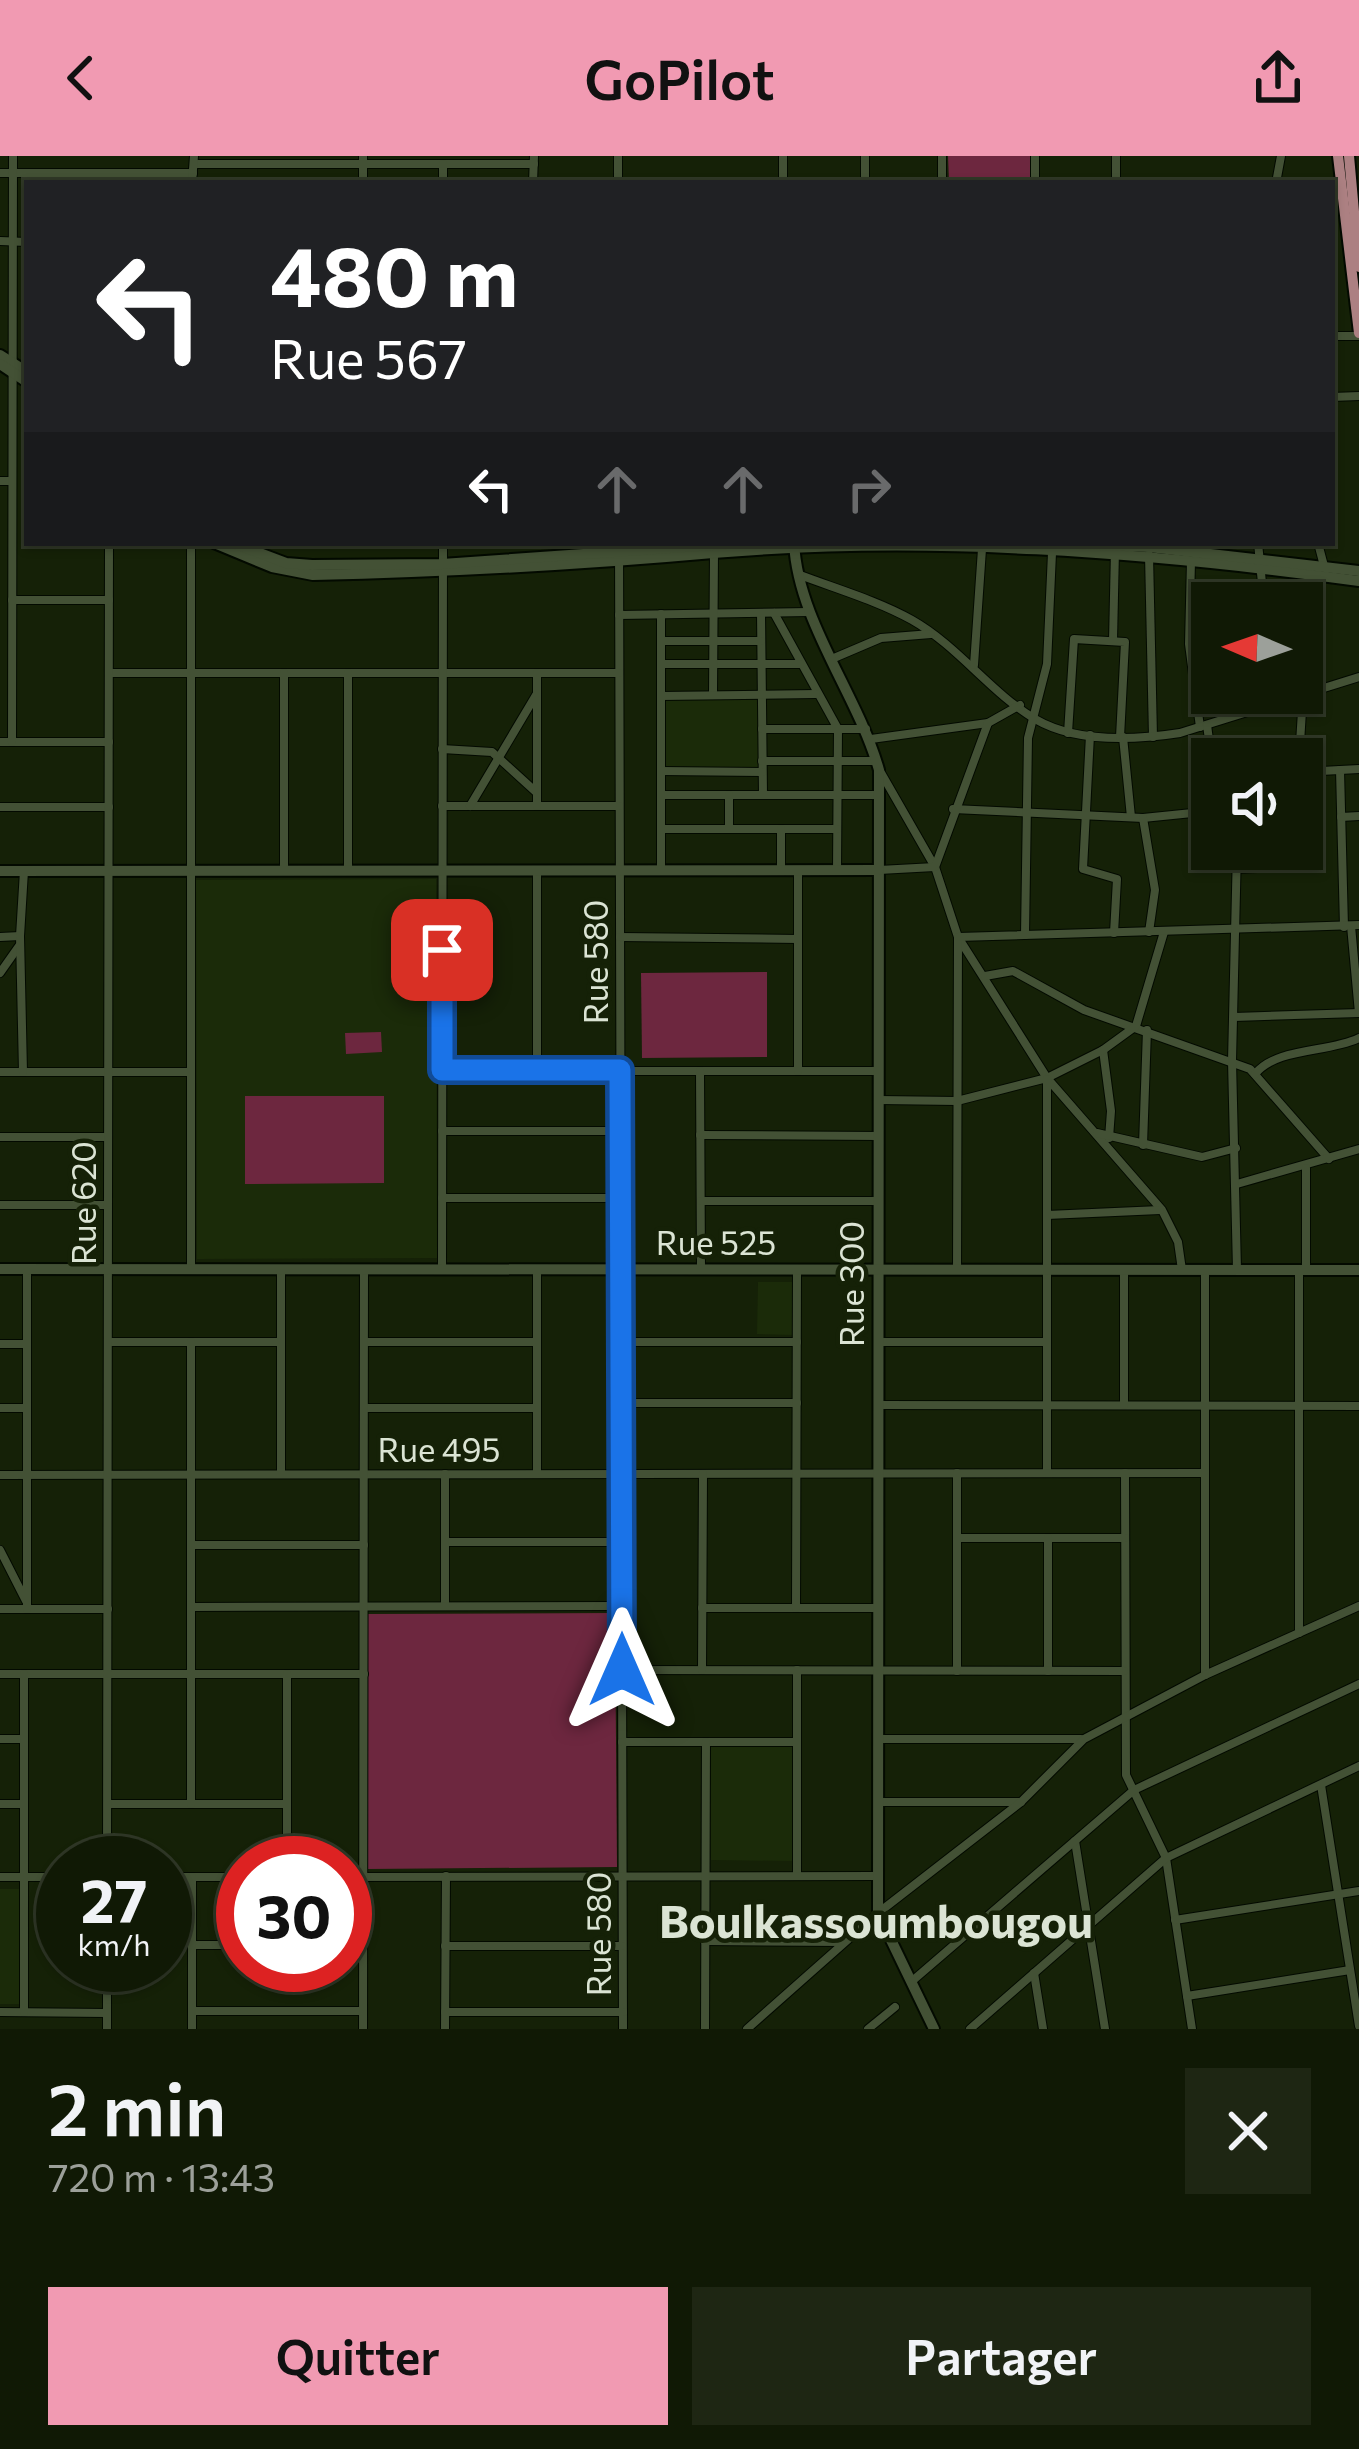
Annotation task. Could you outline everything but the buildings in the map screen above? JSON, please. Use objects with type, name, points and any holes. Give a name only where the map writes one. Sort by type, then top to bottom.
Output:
[{"type":"main road","points":[[1342,157],[1355,186],[1359,267]]},
{"type":"main road","points":[[1342,157],[1359,334]]},
{"type":"street","points":[[12,742],[13,156]]},
{"type":"street","points":[[1323,156],[1342,157]]},
{"type":"street","points":[[0,173],[193,169],[247,160],[443,164],[533,160]]},
{"type":"street","points":[[443,164],[443,180]]},
{"type":"street","points":[[0,242],[24,242]]},
{"type":"street","points":[[12,318],[24,318]]},
{"type":"street","points":[[0,481],[12,481]]},
{"type":"street","points":[[0,546],[12,546]]},
{"type":"street","name":"Rue 620","points":[[107,1836],[109,546]]},
{"type":"street","points":[[190,1269],[191,546]]},
{"type":"street","points":[[222,546],[297,574],[442,568],[533,555],[708,548],[1193,550],[1359,581]]},
{"type":"street","points":[[242,546],[299,564],[442,568]]},
{"type":"street","points":[[442,546],[442,1270]]},
{"type":"street","points":[[1258,546],[1261,582]]},
{"type":"street","points":[[1319,546],[1324,566]]},
{"type":"street","name":"Rue 300","points":[[794,547],[812,612],[869,734],[878,765],[878,1913],[934,2029]]},
{"type":"street","points":[[708,548],[713,694]]},
{"type":"street","points":[[1025,935],[1032,718],[1047,664],[1052,548]]},
{"type":"street","points":[[1113,641],[1115,548]]},
{"type":"street","points":[[974,665],[982,549]]},
{"type":"street","points":[[1193,550],[1189,644],[1206,738]]},
{"type":"street","name":"Rue 580","points":[[619,551],[623,2029]]},
{"type":"street","points":[[1149,552],[1153,737]]},
{"type":"street","points":[[1258,563],[1359,571]]},
{"type":"street","points":[[799,574],[911,619],[974,665],[1032,718],[1068,733],[1153,737],[1235,714]]},
{"type":"street","points":[[12,600],[109,600]]},
{"type":"street","points":[[619,615],[812,612]]},
{"type":"street","points":[[761,613],[763,795]]},
{"type":"street","points":[[774,613],[838,729],[837,870]]},
{"type":"street","points":[[661,614],[661,870]]},
{"type":"street","points":[[835,658],[881,638],[932,634]]},
{"type":"street","points":[[1068,733],[1074,639],[1125,642],[1122,737],[1131,817]]},
{"type":"street","points":[[661,641],[761,641]]},
{"type":"street","points":[[661,664],[800,664]]},
{"type":"street","points":[[109,673],[619,673]]},
{"type":"street","points":[[284,673],[284,871]]},
{"type":"street","points":[[348,673],[348,871]]},
{"type":"street","points":[[537,673],[537,806]]},
{"type":"street","points":[[0,677],[12,677]]},
{"type":"street","points":[[1323,689],[1359,677]]},
{"type":"street","points":[[470,806],[537,693]]},
{"type":"street","points":[[661,696],[817,694]]},
{"type":"street","points":[[762,729],[869,734],[988,723],[1020,705]]},
{"type":"street","points":[[935,867],[988,723]]},
{"type":"street","points":[[1090,735],[1084,872],[1117,879],[1114,933]]},
{"type":"street","points":[[0,742],[109,742]]},
{"type":"street","points":[[442,748],[482,748],[537,794]]},
{"type":"street","points":[[661,771],[837,761],[878,765],[935,867],[958,937],[1047,1078],[1094,1132],[1109,1141],[1162,1210],[1178,1242],[1182,1270]]},
{"type":"street","points":[[1323,771],[1359,769]]},
{"type":"street","points":[[1234,1017],[1359,1013],[1340,770]]},
{"type":"street","points":[[661,795],[879,795]]},
{"type":"street","points":[[728,795],[729,829]]},
{"type":"street","points":[[442,806],[620,806]]},
{"type":"street","points":[[0,807],[109,807]]},
{"type":"street","points":[[953,809],[1143,818],[1191,813]]},
{"type":"street","points":[[1341,818],[1359,816]]},
{"type":"street","points":[[1143,818],[1155,890],[1149,932]]},
{"type":"street","points":[[661,829],[837,829]]},
{"type":"street","points":[[781,829],[781,870]]},
{"type":"street","points":[[0,871],[935,867]]},
{"type":"street","points":[[537,870],[537,1071]]},
{"type":"street","points":[[798,870],[798,1071]]},
{"type":"street","points":[[1237,1270],[1232,1060],[1238,870]]},
{"type":"street","points":[[23,1072],[20,940],[24,871]]},
{"type":"street","points":[[958,937],[1352,926]]},
{"type":"street","points":[[879,1100],[957,1101],[1047,1078],[1103,1051],[1136,1026],[1164,932]]},
{"type":"street","points":[[0,937],[20,940]]},
{"type":"street","points":[[620,937],[798,939]]},
{"type":"street","points":[[957,1270],[958,937]]},
{"type":"street","points":[[0,973],[20,940]]},
{"type":"street","points":[[986,976],[1013,971],[1084,1010],[1232,1060],[1255,1074],[1329,1160]]},
{"type":"street","points":[[1143,1145],[1147,1030]]},
{"type":"street","points":[[1255,1074],[1278,1057],[1337,1049],[1359,1038]]},
{"type":"street","points":[[1103,1051],[1109,1141]]},
{"type":"street","points":[[442,1070],[879,1071]]},
{"type":"street","points":[[700,1071],[701,1270]]},
{"type":"street","points":[[0,1072],[191,1072]]},
{"type":"street","points":[[1047,1078],[1047,1473]]},
{"type":"street","points":[[442,1131],[620,1131]]},
{"type":"street","points":[[700,1136],[879,1136]]},
{"type":"street","points":[[0,1137],[108,1137]]},
{"type":"street","points":[[1109,1141],[1202,1157],[1236,1148]]},
{"type":"street","points":[[1237,1184],[1306,1168],[1359,1149]]},
{"type":"street","points":[[1298,1633],[1306,1168]]},
{"type":"street","points":[[442,1198],[621,1198]]},
{"type":"street","points":[[700,1201],[879,1201]]},
{"type":"street","points":[[0,1205],[108,1205]]},
{"type":"street","points":[[1047,1215],[1162,1210]]},
{"type":"street","name":"Rue 525","points":[[0,1269],[1359,1270]]},
{"type":"street","points":[[27,1269],[27,1606]]},
{"type":"street","points":[[281,1269],[281,1474]]},
{"type":"street","points":[[363,1836],[364,1269]]},
{"type":"street","points":[[537,1270],[537,1474]]},
{"type":"street","points":[[796,1608],[797,1270]]},
{"type":"street","points":[[1124,1270],[1124,1406]]},
{"type":"street","points":[[1205,1270],[1205,1675]]},
{"type":"street","points":[[108,1342],[281,1342]]},
{"type":"street","points":[[191,1342],[191,1804]]},
{"type":"street","points":[[364,1342],[537,1342]]},
{"type":"street","points":[[621,1342],[797,1342]]},
{"type":"street","points":[[879,1342],[1047,1342]]},
{"type":"street","points":[[0,1344],[27,1344]]},
{"type":"street","points":[[621,1403],[797,1403]]},
{"type":"street","points":[[879,1405],[1359,1406]]},
{"type":"street","points":[[0,1408],[27,1408]]},
{"type":"street","points":[[364,1408],[537,1408]]},
{"type":"street","points":[[957,1671],[958,1473]]},
{"type":"street","points":[[1125,1473],[1126,1775],[1166,1858],[1192,2029]]},
{"type":"street","name":"Rue 495","points":[[0,1475],[1205,1473]]},
{"type":"street","points":[[445,1606],[446,1474]]},
{"type":"street","points":[[702,1670],[703,1474]]},
{"type":"street","points":[[957,1538],[1125,1538]]},
{"type":"street","points":[[1048,1538],[1048,1671]]},
{"type":"street","points":[[445,1542],[622,1542]]},
{"type":"street","points":[[191,1545],[364,1545]]},
{"type":"street","points":[[0,1550],[27,1606]]},
{"type":"street","points":[[191,1607],[622,1606]]},
{"type":"street","points":[[747,2029],[878,1913],[1021,1802],[1084,1739],[1205,1675],[1359,1606]]},
{"type":"street","points":[[703,1608],[878,1608]]},
{"type":"street","points":[[0,1609],[108,1609]]},
{"type":"street","points":[[622,1670],[1125,1671]]},
{"type":"street","points":[[797,1670],[797,1876]]},
{"type":"street","points":[[0,1674],[364,1675]]},
{"type":"street","points":[[24,1674],[24,2012]]},
{"type":"street","points":[[286,1836],[287,1674]]},
{"type":"street","points":[[911,1982],[1135,1790],[1359,1684]]},
{"type":"street","points":[[0,1739],[24,1739]]},
{"type":"street","points":[[878,1739],[1084,1739]]},
{"type":"street","points":[[622,1742],[797,1742]]},
{"type":"street","points":[[705,2029],[706,1742]]},
{"type":"street","points":[[970,2029],[1166,1858],[1359,1766]]},
{"type":"street","points":[[1322,1784],[1359,2026]]},
{"type":"street","points":[[878,1802],[1021,1802]]},
{"type":"street","points":[[0,1804],[24,1804]]},
{"type":"street","points":[[107,1804],[286,1804]]},
{"type":"street","points":[[1075,1841],[1106,2029]]},
{"type":"street","points":[[445,2029],[446,1876]]},
{"type":"street","points":[[372,1877],[878,1876]]},
{"type":"street","points":[[0,1877],[36,1877]]},
{"type":"street","points":[[192,1877],[216,1877]]},
{"type":"street","points":[[1175,1920],[1359,1891]]},
{"type":"street","points":[[705,1941],[845,1942]]},
{"type":"street","points":[[192,1945],[216,1945]]},
{"type":"street","points":[[445,1946],[622,1946]]},
{"type":"street","points":[[1187,1996],[1350,1970]]},
{"type":"street","points":[[1034,1972],[1043,2029]]},
{"type":"street","points":[[107,1992],[107,2029]]},
{"type":"street","points":[[192,1992],[192,2029]]},
{"type":"street","points":[[363,1992],[363,2029]]},
{"type":"street","points":[[868,2029],[895,2007]]},
{"type":"street","points":[[192,2011],[363,2011]]},
{"type":"street","points":[[0,2012],[107,2012]]},
{"type":"street","points":[[445,2012],[623,2012]]},
{"type":"shaded area","points":[[948,156],[1031,156],[1031,180],[949,180]]},
{"type":"shaded area","points":[[766,695],[766,770],[664,771],[664,696]]},
{"type":"shaded area","points":[[436,879],[437,1258],[197,1259],[196,880]]},
{"type":"shaded area","points":[[767,972],[767,1057],[642,1058],[641,973]]},
{"type":"shaded area","points":[[381,1032],[382,1052],[346,1054],[345,1033]]},
{"type":"shaded area","points":[[245,1096],[384,1096],[384,1183],[245,1184]]},
{"type":"shaded area","points":[[758,1282],[793,1282],[793,1335],[757,1334]]},
{"type":"shaded area","points":[[615,1613],[617,1867],[372,1869],[367,1614]]},
{"type":"shaded area","points":[[711,1746],[795,1746],[795,1861],[711,1860]]},
{"type":"shaded area","points":[[0,1889],[20,1889],[19,2004],[0,2004]]},
{"type":"district","name":"Boulkassoumbougou","points":[[876,1922]]},
{"type":"route","points":[[442,950],[442,1070],[620,1070],[622,1670]]}]
